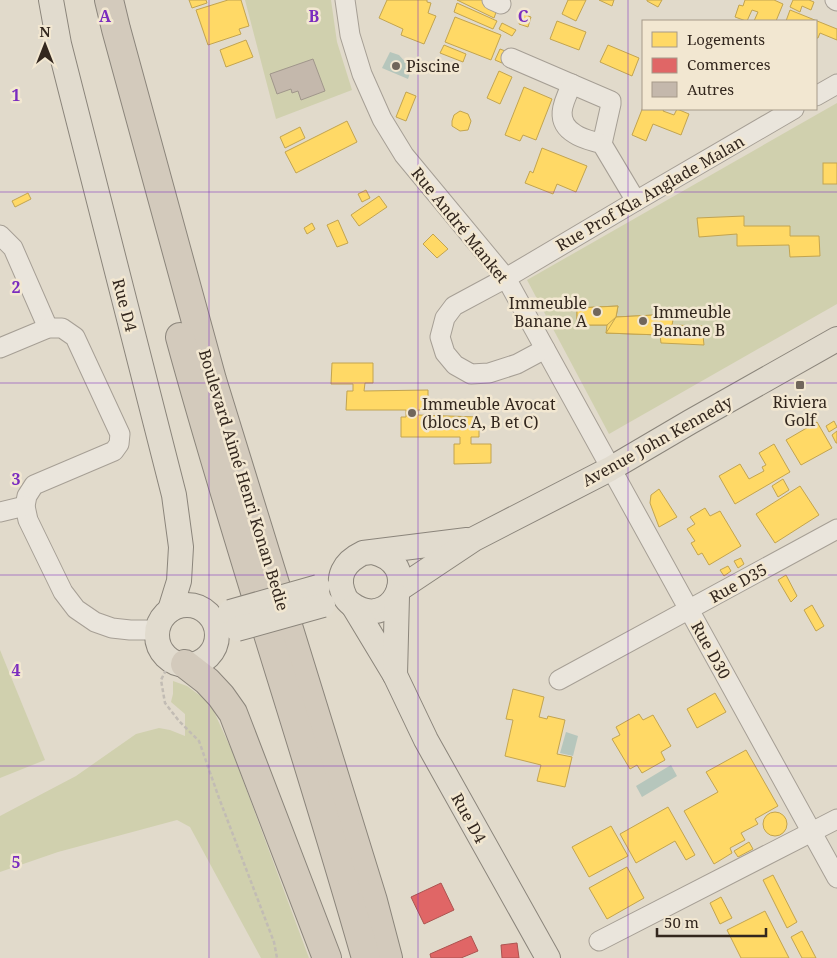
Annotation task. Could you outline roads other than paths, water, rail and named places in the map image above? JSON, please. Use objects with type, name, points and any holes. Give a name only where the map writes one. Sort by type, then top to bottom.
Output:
[{"type":"highway","name":"Boulevard Aimé Henri Konan Bedie","points":[[91,0],[145,209],[194,387],[366,958]]},
{"type":"highway","name":"Boulevard Aimé Henri Konan Bedie","points":[[109,0],[160,194],[212,380],[370,891],[388,958]]},
{"type":"highway","points":[[177,662],[207,681],[233,713],[327,958]]},
{"type":"main road","name":"Rue D4","points":[[51,0],[58,44],[174,495],[181,547],[179,582],[170,610],[164,616],[158,630]]},
{"type":"main road","name":"Avenue John Kennedy","points":[[177,662],[193,664],[208,657],[213,650],[225,618],[321,596],[352,604],[363,610],[373,611],[382,609],[391,604],[398,593],[474,539],[610,469],[682,426],[837,339]]},
{"type":"main road","name":"Avenue John Kennedy","points":[[321,596],[347,564],[354,557],[363,553],[474,539]]},
{"type":"main road","points":[[373,552],[390,560],[396,568],[400,577],[398,593]]},
{"type":"main road","points":[[342,572],[340,582],[342,592],[352,604]]},
{"type":"main road","name":"Rue D4","points":[[394,675],[398,593]]},
{"type":"main road","name":"Rue D4","points":[[352,604],[394,675],[426,740],[548,958]]},
{"type":"main road","points":[[170,610],[185,605],[193,606],[225,618]]},
{"type":"main road","points":[[158,630],[158,639],[164,653],[177,662]]},
{"type":"street","name":"Rue André Manket","points":[[345,0],[350,35],[362,74],[382,119],[404,155],[506,278],[610,469]]},
{"type":"street","points":[[511,58],[611,101],[602,144]]},
{"type":"street","points":[[572,84],[563,104],[562,112],[567,128],[575,135],[602,144],[636,200]]},
{"type":"street","points":[[817,95],[837,84]]},
{"type":"street","name":"Rue Prof Kla Anglade Malan","points":[[506,278],[792,110]]},
{"type":"street","points":[[0,235],[14,248],[48,328]]},
{"type":"street","points":[[506,278],[454,306],[445,318],[440,337],[445,353],[455,365],[470,374],[488,373],[517,364],[545,349]]},
{"type":"street","points":[[0,348],[48,328],[62,328],[75,337],[120,434],[120,444],[114,451],[34,484],[27,496],[25,506],[28,520],[63,592],[76,609],[94,622],[112,628],[158,630]]},
{"type":"street","name":"Rue D30","points":[[610,469],[837,878]]},
{"type":"street","points":[[0,512],[25,506]]},
{"type":"street","name":"Rue D35","points":[[559,680],[837,529]]},
{"type":"street","points":[[599,941],[837,819]]},
{"type":"place","name":"Piscine","points":[[396,66]]},
{"type":"place","name":"Immeuble Banane A","points":[[597,312]]},
{"type":"place","name":"Immeuble Banane B","points":[[643,321]]},
{"type":"place","name":"Riviera Golf","points":[[800,385]]},
{"type":"place","name":"Immeuble Avocat (blocs A, B et C)","points":[[412,413]]}]
